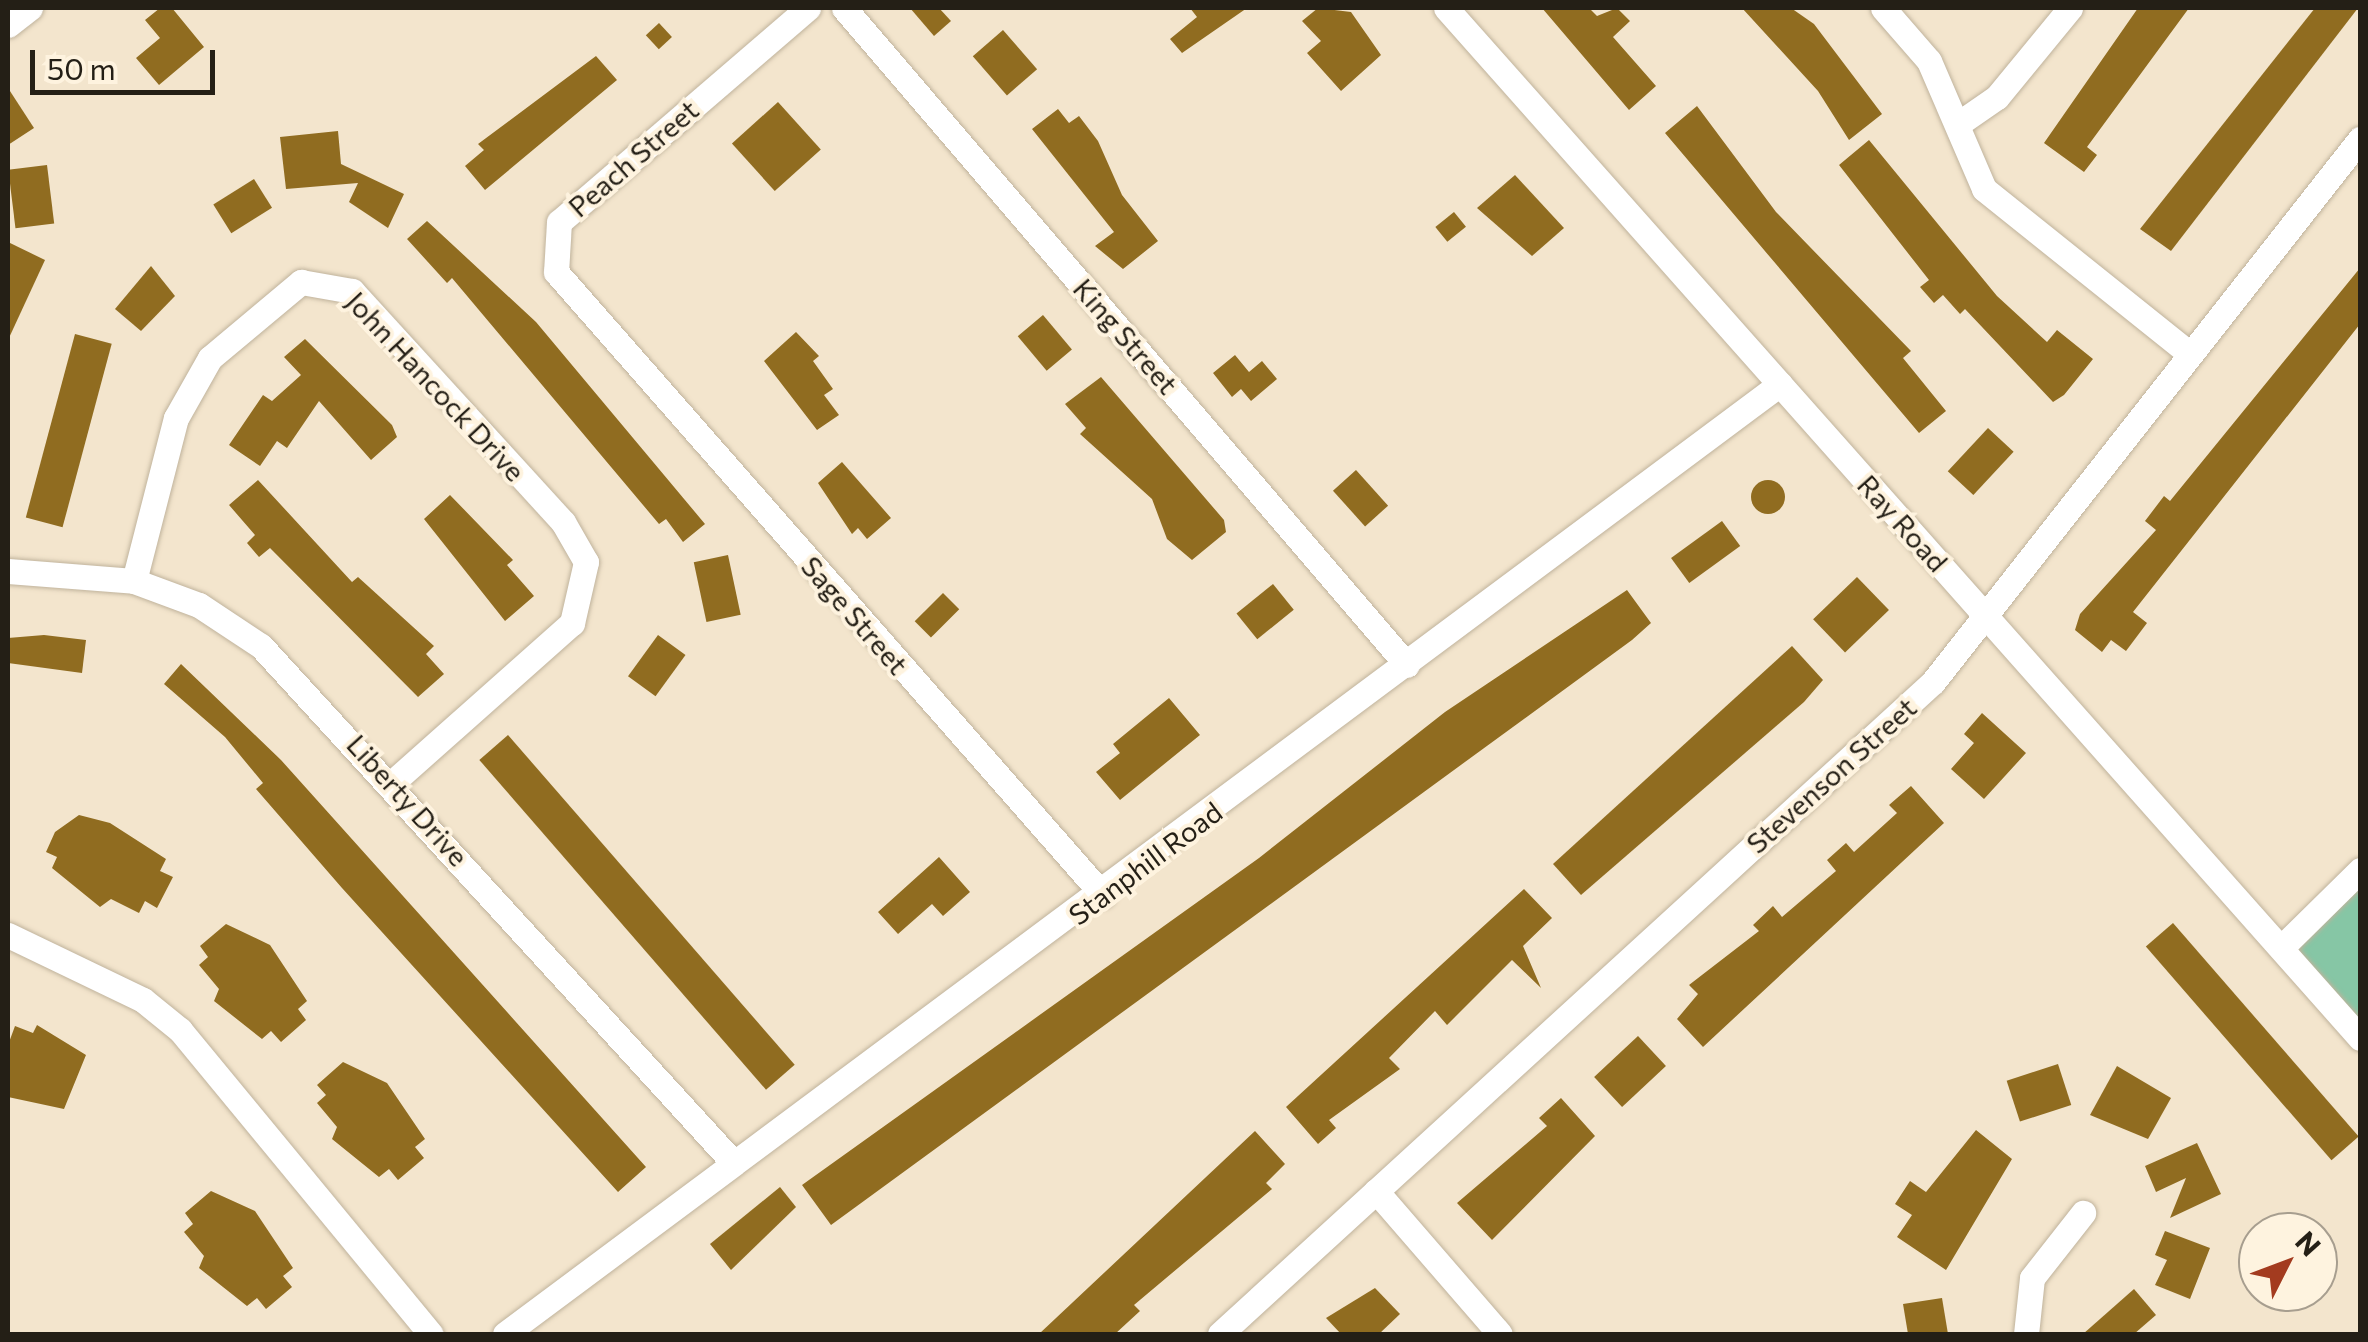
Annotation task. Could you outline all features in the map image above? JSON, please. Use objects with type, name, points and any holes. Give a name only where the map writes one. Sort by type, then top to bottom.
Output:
[{"type":"street","points":[[8,25],[30,8]]},
{"type":"street","name":"Peach Street","points":[[608,334],[556,272],[560,222],[808,8]]},
{"type":"street","name":"King Street","points":[[844,8],[1408,665]]},
{"type":"street","name":"Ray Road","points":[[1446,8],[2360,1038]]},
{"type":"street","points":[[1883,8],[1929,61],[1984,189],[2190,354]]},
{"type":"street","points":[[1958,124],[1997,97],[2070,8]]},
{"type":"street","name":"Stevenson Street","points":[[1220,1334],[1933,682],[2360,139]]},
{"type":"street","name":"John Hancock Drive","points":[[134,580],[176,418],[210,358],[301,282],[352,291],[562,522],[586,562],[572,623],[394,782]]},
{"type":"street","name":"Sage Street","points":[[608,334],[1103,895]]},
{"type":"street","name":"Stanphill Road","points":[[505,1334],[731,1160],[1103,895],[1780,384]]},
{"type":"street","name":"Liberty Drive","points":[[8,572],[134,580],[232,623],[394,782],[731,1160]]},
{"type":"street","points":[[2281,948],[2360,870]]},
{"type":"street","points":[[8,934],[143,1000],[180,1030],[431,1334]]},
{"type":"street","points":[[1376,1191],[1500,1334]]},
{"type":"street","points":[[2026,1334],[2032,1278],[2083,1213]]},
{"type":"green space","points":[[2360,861],[2360,1038],[2281,948]]},
{"type":"building","points":[[160,8],[172,8],[204,47],[159,85],[136,58],[160,38],[145,20]]},
{"type":"building","points":[[910,8],[939,8],[951,21],[934,36]]},
{"type":"building","points":[[1190,8],[1247,8],[1182,53],[1170,39],[1197,17]]},
{"type":"building","points":[[1318,8],[1351,12],[1381,55],[1341,91],[1307,53],[1321,41],[1302,21]]},
{"type":"building","points":[[1542,8],[1589,8],[1597,16],[1617,8],[1630,21],[1613,37],[1656,86],[1629,110]]},
{"type":"building","points":[[1742,8],[1791,8],[1814,24],[1882,114],[1849,140],[1818,91]]},
{"type":"building","points":[[2138,8],[2189,8],[2087,147],[2097,155],[2084,172],[2044,143]]},
{"type":"building","points":[[2315,8],[2358,8],[2171,251],[2140,229]]},
{"type":"building","points":[[659,23],[672,37],[659,49],[646,35]]},
{"type":"building","points":[[1003,30],[1037,69],[1007,95],[973,56]]},
{"type":"building","points":[[596,56],[617,80],[485,190],[465,166],[484,150],[478,144]]},
{"type":"building","points":[[8,88],[34,128],[8,145]]},
{"type":"building","points":[[778,102],[821,150],[775,191],[732,143]]},
{"type":"building","points":[[1697,106],[1776,212],[1911,351],[1903,358],[1946,411],[1919,433],[1665,133]]},
{"type":"building","points":[[1058,109],[1069,123],[1079,116],[1098,141],[1122,195],[1158,241],[1123,269],[1095,246],[1114,232],[1032,129]]},
{"type":"building","points":[[338,131],[341,164],[404,194],[388,228],[349,202],[358,183],[286,189],[280,137]]},
{"type":"building","points":[[1869,140],[1997,296],[2047,342],[2057,330],[2093,359],[2064,395],[2053,402],[1965,309],[1960,314],[1943,295],[1934,303],[1920,287],[1929,280],[1839,165]]},
{"type":"building","points":[[47,165],[54,224],[15,228],[8,170]]},
{"type":"building","points":[[1515,175],[1564,228],[1532,256],[1477,208]]},
{"type":"building","points":[[254,179],[272,208],[231,233],[213,204]]},
{"type":"building","points":[[1454,212],[1466,227],[1447,242],[1435,227]]},
{"type":"building","points":[[427,221],[536,322],[705,524],[683,542],[666,519],[659,524],[452,278],[447,283],[407,239]]},
{"type":"building","points":[[8,242],[45,260],[8,340]]},
{"type":"building","points":[[151,266],[175,296],[141,331],[115,309]]},
{"type":"building","points":[[2360,268],[2360,324],[2133,612],[2147,623],[2126,651],[2111,640],[2102,652],[2075,630],[2080,614],[2156,530],[2145,521],[2164,496],[2170,501]]},
{"type":"building","points":[[1043,315],[1072,349],[1047,371],[1018,336]]},
{"type":"building","points":[[796,332],[819,356],[813,361],[833,389],[824,395],[839,415],[817,430],[764,361]]},
{"type":"building","points":[[75,334],[112,344],[63,527],[26,518]]},
{"type":"building","points":[[305,339],[392,425],[397,437],[371,460],[319,401],[287,448],[277,441],[260,466],[229,445],[263,395],[272,401],[301,375],[284,357]]},
{"type":"building","points":[[1235,355],[1249,372],[1262,361],[1277,379],[1251,401],[1241,389],[1232,397],[1213,373]]},
{"type":"building","points":[[1101,377],[1224,520],[1226,532],[1192,560],[1167,539],[1152,499],[1080,434],[1086,428],[1065,404]]},
{"type":"building","points":[[1988,428],[2014,452],[1973,495],[1948,471]]},
{"type":"building","points":[[842,462],[891,518],[867,539],[858,528],[852,534],[818,483]]},
{"type":"building","points":[[1356,470],[1388,506],[1365,526],[1333,491]]},
{"type":"building","points":[[258,480],[352,582],[358,577],[434,646],[426,654],[444,674],[418,697],[270,548],[259,557],[247,543],[255,535],[229,505]]},
{"type":"building","points":[[1768,480],[1780,485],[1785,497],[1780,509],[1768,514],[1756,509],[1751,497],[1756,485]]},
{"type":"building","points":[[450,495],[513,560],[507,565],[534,596],[505,621],[424,519]]},
{"type":"building","points":[[1722,521],[1740,546],[1689,583],[1671,558]]},
{"type":"building","points":[[728,555],[741,615],[706,622],[694,562]]},
{"type":"building","points":[[1857,577],[1889,610],[1845,652],[1813,619]]},
{"type":"building","points":[[1273,584],[1294,610],[1257,639],[1236,614]]},
{"type":"building","points":[[1627,590],[1651,623],[1632,640],[831,1225],[802,1185],[1259,858],[1445,712]]},
{"type":"building","points":[[943,593],[959,609],[931,638],[915,621]]},
{"type":"building","points":[[44,635],[86,640],[82,673],[8,663],[8,638]]},
{"type":"building","points":[[658,635],[686,655],[656,696],[628,676]]},
{"type":"building","points":[[1792,646],[1823,680],[1804,702],[1581,895],[1553,864]]},
{"type":"building","points":[[181,664],[281,760],[646,1167],[618,1192],[256,789],[263,783],[225,737],[164,684]]},
{"type":"building","points":[[1169,698],[1200,735],[1120,800],[1096,772],[1120,753],[1113,744]]},
{"type":"building","points":[[1982,713],[2026,753],[1984,799],[1951,769],[1974,743],[1964,734]]},
{"type":"building","points":[[508,735],[795,1065],[766,1090],[479,760]]},
{"type":"building","points":[[1911,786],[1944,823],[1703,1047],[1677,1019],[1698,994],[1689,985],[1759,931],[1753,925],[1773,906],[1782,917],[1836,871],[1827,860],[1846,843],[1854,852],[1897,813],[1889,805]]},
{"type":"building","points":[[79,815],[110,823],[166,859],[160,871],[173,877],[157,908],[145,901],[139,913],[111,899],[100,907],[52,868],[57,857],[46,852],[55,832]]},
{"type":"building","points":[[939,857],[970,892],[943,916],[932,904],[898,934],[878,912]]},
{"type":"building","points":[[1524,889],[1552,918],[1523,946],[1541,988],[1512,960],[1447,1025],[1435,1011],[1389,1058],[1400,1069],[1329,1120],[1336,1128],[1318,1144],[1286,1107]]},
{"type":"building","points":[[2173,923],[2359,1137],[2331,1160],[2146,947]]},
{"type":"building","points":[[226,924],[270,945],[307,1001],[298,1009],[306,1020],[281,1042],[271,1031],[262,1039],[214,1001],[219,989],[199,965],[208,957],[200,946]]},
{"type":"building","points":[[37,1025],[86,1055],[64,1109],[8,1097],[8,1045],[15,1026],[33,1033]]},
{"type":"building","points":[[1638,1036],[1666,1066],[1622,1107],[1594,1077]]},
{"type":"building","points":[[343,1062],[387,1083],[425,1139],[415,1147],[424,1158],[398,1180],[389,1169],[379,1177],[332,1139],[337,1127],[317,1103],[326,1095],[317,1085]]},
{"type":"building","points":[[2058,1064],[2071,1105],[2020,1122],[2007,1081]]},
{"type":"building","points":[[2117,1066],[2171,1098],[2148,1139],[2090,1115]]},
{"type":"building","points":[[1561,1098],[1595,1136],[1492,1240],[1457,1203],[1547,1126],[1539,1118]]},
{"type":"building","points":[[1976,1130],[2012,1159],[1946,1270],[1897,1237],[1912,1215],[1895,1204],[1910,1181],[1926,1192]]},
{"type":"building","points":[[1255,1131],[1285,1164],[1266,1183],[1272,1189],[1134,1305],[1140,1311],[1115,1334],[1039,1334]]},
{"type":"building","points":[[2197,1143],[2221,1194],[2170,1218],[2186,1178],[2156,1192],[2145,1166]]},
{"type":"building","points":[[780,1187],[796,1207],[731,1270],[710,1244]]},
{"type":"building","points":[[211,1191],[255,1211],[293,1268],[283,1276],[292,1287],[266,1309],[257,1298],[247,1306],[199,1268],[204,1256],[184,1232],[193,1224],[185,1213]]},
{"type":"building","points":[[2165,1231],[2210,1248],[2190,1299],[2155,1285],[2167,1260],[2155,1255]]},
{"type":"building","points":[[1375,1288],[1400,1314],[1379,1334],[1341,1334],[1326,1318]]},
{"type":"building","points":[[2134,1289],[2156,1315],[2134,1334],[2083,1334]]},
{"type":"building","points":[[1942,1298],[1948,1334],[1908,1334],[1903,1304]]}]
